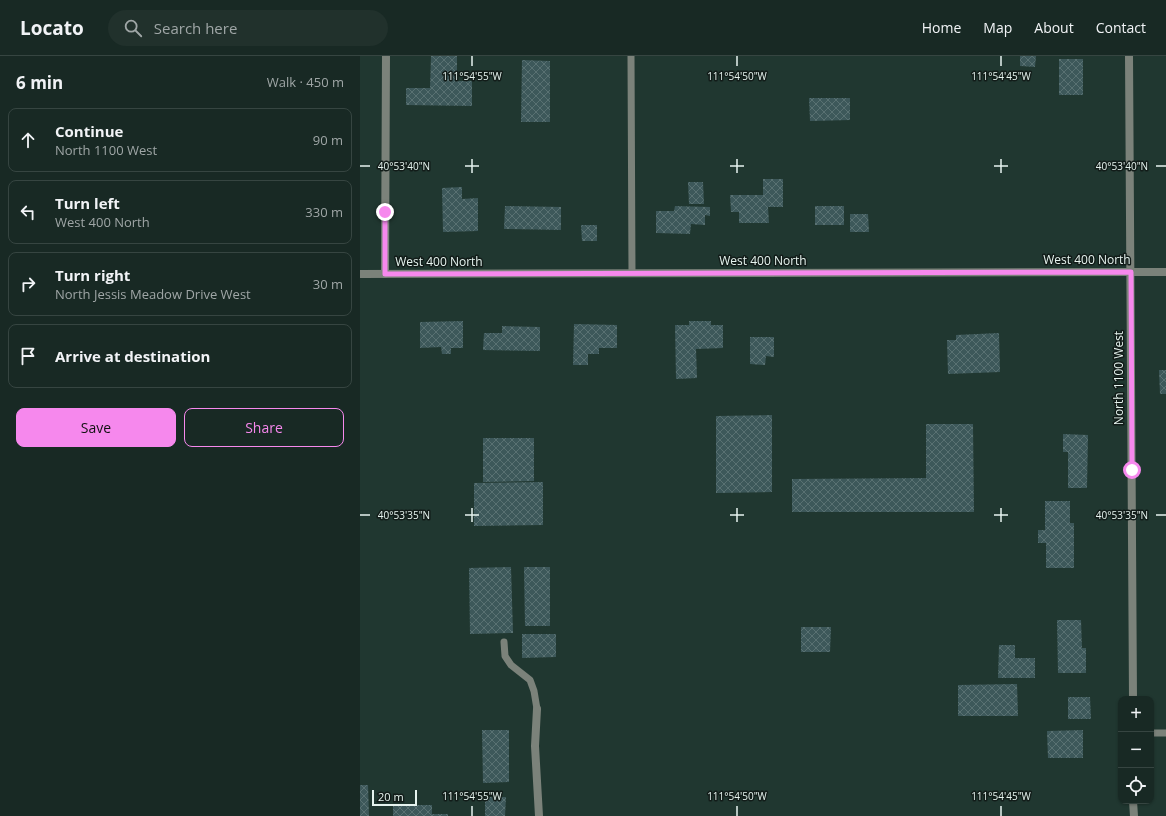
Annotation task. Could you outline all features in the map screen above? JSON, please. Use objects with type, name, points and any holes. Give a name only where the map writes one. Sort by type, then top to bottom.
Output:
[{"type":"street","points":[[385,274],[386,56]]},
{"type":"street","name":"North 1100 West","points":[[1129,56],[1133,696]]},
{"type":"street","name":"West 400 North","points":[[360,274],[1166,272]]},
{"type":"street","points":[[537,708],[535,746],[539,816]]},
{"type":"street","points":[[1134,804],[1134,816]]},
{"type":"lane","points":[[631,56],[632,273]]},
{"type":"lane","points":[[504,642],[505,656],[508,661],[530,680],[534,691],[537,708]]},
{"type":"lane","points":[[1154,733],[1166,733]]},
{"type":"building","points":[[431,56],[457,56],[457,81],[472,81],[472,106],[406,105],[406,88],[430,88]]},
{"type":"building","points":[[1020,56],[1036,56],[1035,67],[1020,66]]},
{"type":"building","points":[[1059,59],[1083,59],[1083,95],[1059,95]]},
{"type":"building","points":[[522,60],[550,61],[550,122],[521,122]]},
{"type":"building","points":[[809,98],[850,98],[850,120],[810,121]]},
{"type":"building","points":[[763,179],[783,179],[783,207],[768,207],[769,223],[739,223],[739,212],[731,212],[730,195],[763,195]]},
{"type":"building","points":[[688,182],[703,182],[704,204],[689,204]]},
{"type":"building","points":[[462,187],[462,199],[478,198],[478,231],[443,232],[442,188]]},
{"type":"building","points":[[505,206],[561,207],[561,230],[504,229]]},
{"type":"building","points":[[675,206],[710,207],[710,216],[705,215],[705,225],[691,224],[690,234],[656,233],[656,211],[674,211]]},
{"type":"building","points":[[815,206],[844,206],[844,225],[815,225]]},
{"type":"building","points":[[850,214],[868,214],[869,232],[850,232]]},
{"type":"building","points":[[581,225],[597,225],[597,241],[582,241]]},
{"type":"building","points":[[463,321],[463,348],[451,348],[451,354],[442,354],[441,347],[420,348],[420,322]]},
{"type":"building","points":[[689,321],[711,321],[711,325],[723,325],[723,348],[696,349],[697,378],[676,379],[675,325],[689,325]]},
{"type":"building","points":[[574,324],[617,325],[617,348],[599,348],[599,354],[588,354],[588,365],[573,365]]},
{"type":"building","points":[[502,326],[540,327],[540,351],[483,350],[484,333],[502,333]]},
{"type":"building","points":[[999,333],[1000,372],[948,374],[947,340],[956,340],[956,335]]},
{"type":"building","points":[[750,337],[774,337],[774,357],[766,356],[765,365],[750,364]]},
{"type":"building","points":[[1159,370],[1166,370],[1166,394],[1160,394]]},
{"type":"building","points":[[772,415],[772,492],[716,493],[716,416]]},
{"type":"building","points":[[926,424],[973,424],[974,512],[792,512],[792,479],[926,478]]},
{"type":"building","points":[[1063,434],[1088,435],[1087,488],[1068,488],[1068,452],[1063,452]]},
{"type":"building","points":[[483,438],[534,438],[534,481],[483,482]]},
{"type":"building","points":[[543,482],[543,525],[474,526],[474,483]]},
{"type":"building","points":[[1045,501],[1070,501],[1070,523],[1074,523],[1074,568],[1046,568],[1046,543],[1038,543],[1038,530],[1045,530]]},
{"type":"building","points":[[511,567],[513,633],[470,634],[469,568]]},
{"type":"building","points":[[524,567],[550,567],[550,626],[525,626]]},
{"type":"building","points":[[1057,620],[1081,620],[1082,648],[1086,648],[1086,673],[1058,673]]},
{"type":"building","points":[[801,627],[831,627],[830,652],[801,652]]},
{"type":"building","points":[[522,634],[556,634],[556,657],[522,658]]},
{"type":"building","points":[[999,645],[1015,645],[1015,658],[1035,658],[1035,678],[998,678]]},
{"type":"building","points":[[1017,684],[1018,716],[958,716],[958,685]]},
{"type":"building","points":[[1068,697],[1090,697],[1091,719],[1068,719]]},
{"type":"building","points":[[482,730],[509,730],[509,782],[483,783]]},
{"type":"building","points":[[1083,730],[1083,758],[1048,758],[1047,731]]},
{"type":"building","points":[[360,785],[368,785],[369,816],[360,816]]},
{"type":"building","points":[[485,797],[506,797],[505,816],[485,816]]},
{"type":"building","points":[[393,805],[432,805],[432,814],[448,814],[448,816],[393,816]]},
{"type":"route","points":[[385,212],[385,274],[1131,272],[1132,470]]}]
